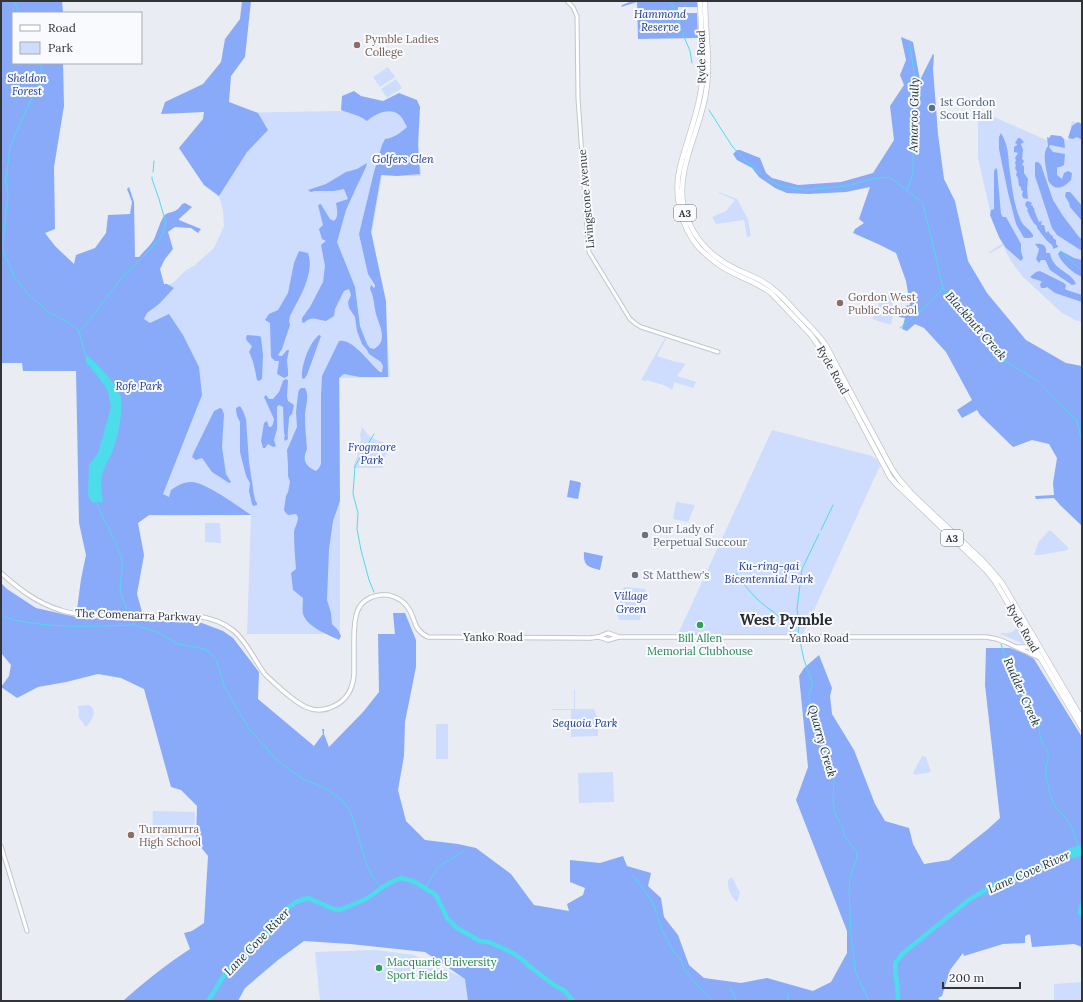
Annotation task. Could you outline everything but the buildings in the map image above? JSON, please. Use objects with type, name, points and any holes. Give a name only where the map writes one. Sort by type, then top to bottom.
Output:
[{"type":"highway","name":"Ryde Road","points":[[700,1],[703,82],[680,168],[678,183],[680,208],[688,231],[700,248],[716,263],[761,286],[771,293],[813,337],[825,355],[893,481],[986,570],[996,583],[1082,720]]},
{"type":"highway","name":"Ryde Road","points":[[705,1],[708,82],[704,103],[682,184],[684,209],[692,229],[702,243],[716,257],[774,289],[818,336],[828,349],[892,469],[899,479],[992,571],[1009,595],[1040,658],[1082,728]]},
{"type":"main road","name":"The Comenarra Parkway","points":[[1,573],[16,587],[32,597],[70,613],[105,616],[191,616],[204,617],[219,621],[232,629],[240,638],[267,676],[298,703],[312,709],[324,709],[335,706],[345,698],[350,690],[354,674],[354,619],[360,606],[367,600],[379,595],[393,597],[405,604],[416,627]]},
{"type":"main road","name":"Yanko Road","points":[[416,627],[422,634],[428,637],[590,638],[609,633],[619,637]]},
{"type":"main road","points":[[606,634],[605,637],[608,639],[611,635]]},
{"type":"main road","name":"Yanko Road","points":[[598,637],[608,639],[619,637],[986,637],[1001,640],[1040,658]]},
{"type":"main road","name":"Yanko Road","points":[[1016,647],[1035,646]]},
{"type":"main road","points":[[1023,650],[1035,646]]},
{"type":"street","name":"Livingstone Avenue","points":[[567,1],[573,7],[577,16],[578,98],[589,252],[630,319],[636,324],[641,327],[718,352]]},
{"type":"street","points":[[1,846],[27,931]]},
{"type":"green space","points":[[1,1],[62,1],[63,12],[12,12],[12,64],[63,64],[64,106],[54,167],[55,229],[45,233],[55,246],[74,264],[76,255],[95,248],[106,233],[108,215],[130,214],[132,202],[127,189],[129,187],[134,202],[135,257],[139,257],[152,242],[160,223],[166,214],[177,210],[182,204],[185,203],[192,207],[179,220],[201,229],[198,233],[191,228],[175,227],[168,232],[173,249],[165,259],[160,269],[164,284],[174,288],[159,304],[147,313],[144,319],[150,323],[169,314],[183,335],[199,367],[202,395],[163,494],[169,497],[171,490],[183,483],[197,483],[221,495],[251,515],[149,515],[138,523],[144,555],[137,594],[144,619],[202,623],[223,631],[233,638],[259,672],[258,699],[314,746],[323,734],[322,729],[324,729],[324,734],[329,747],[363,712],[379,692],[378,634],[395,634],[393,613],[405,613],[416,640],[416,667],[405,722],[404,756],[398,790],[406,821],[425,840],[476,848],[511,874],[534,905],[569,911],[567,904],[583,895],[585,888],[570,882],[570,860],[600,863],[623,856],[627,866],[651,873],[648,886],[661,898],[664,917],[678,935],[689,965],[704,978],[741,983],[767,978],[813,991],[831,982],[847,953],[847,931],[796,800],[808,767],[799,676],[804,668],[819,655],[832,688],[830,696],[832,714],[854,750],[875,804],[885,821],[909,828],[913,844],[924,864],[949,860],[1000,818],[985,685],[986,648],[1010,648],[1026,654],[1034,659],[1082,737],[1082,947],[1074,944],[1032,947],[1030,934],[1025,936],[1025,943],[1003,944],[964,956],[963,953],[950,970],[942,996],[938,998],[941,1001],[468,1001],[465,979],[425,952],[304,941],[278,960],[245,988],[238,1001],[123,1001],[139,987],[190,949],[184,933],[192,931],[204,923],[208,856],[196,841],[197,806],[181,790],[171,787],[144,689],[121,678],[98,674],[38,687],[17,698],[1,687],[9,676],[11,665],[1,653],[1,583],[7,589],[36,608],[76,617],[86,555],[79,523],[76,371],[23,371],[22,363],[1,363]]},
{"type":"green space","points":[[242,1],[251,1],[245,57],[231,76],[229,102],[258,113],[268,130],[247,152],[219,196],[204,185],[179,148],[203,119],[204,112],[161,114],[165,102],[203,84],[221,62],[225,39],[240,19]]},
{"type":"green space","name":"Hammond Reserve","points":[[632,1],[697,1],[697,7],[678,7],[678,13],[697,13],[698,38],[638,39],[637,2],[621,7],[622,5]]},
{"type":"green space","points":[[901,37],[913,42],[920,80],[933,54],[934,55],[933,69],[938,134],[944,179],[955,201],[968,261],[987,293],[1026,340],[1066,363],[1082,366],[1082,526],[1054,498],[1036,499],[1035,496],[1054,495],[1053,483],[1057,458],[1049,444],[1032,440],[1013,447],[980,415],[977,410],[962,418],[957,410],[972,400],[946,352],[924,328],[915,324],[907,331],[902,329],[905,318],[899,317],[900,307],[910,305],[906,281],[896,253],[853,233],[855,229],[864,223],[859,219],[870,187],[846,192],[808,194],[787,193],[775,188],[759,177],[752,168],[737,160],[733,154],[737,150],[740,150],[760,158],[766,173],[772,178],[798,185],[841,182],[873,173],[894,140],[890,106],[904,85],[900,75],[906,60]]},
{"type":"green space","points":[[388,67],[395,77],[380,87],[373,77]]},
{"type":"green space","points":[[396,79],[402,88],[387,98],[381,89]]},
{"type":"green space","name":"Golfers Glen","points":[[354,91],[361,96],[383,101],[399,93],[417,100],[420,107],[418,146],[420,174],[397,176],[381,175],[371,232],[386,301],[388,377],[360,377],[344,374],[339,378],[340,501],[333,521],[329,549],[327,600],[331,613],[332,624],[341,636],[339,640],[323,633],[305,619],[303,614],[303,598],[293,590],[291,573],[296,569],[294,532],[298,517],[296,514],[288,515],[284,510],[290,482],[288,476],[287,450],[297,427],[296,412],[299,390],[301,388],[305,388],[307,395],[305,428],[307,449],[305,459],[307,465],[316,471],[321,464],[322,376],[339,341],[350,343],[380,372],[382,372],[383,366],[381,362],[369,354],[362,344],[357,331],[355,317],[349,308],[348,302],[351,295],[349,289],[344,291],[335,309],[334,316],[326,321],[309,319],[304,323],[302,322],[302,318],[310,307],[323,282],[325,266],[321,245],[326,241],[322,239],[319,229],[323,225],[318,205],[321,204],[330,219],[334,221],[337,215],[336,203],[348,199],[344,189],[311,192],[308,190],[326,184],[346,172],[357,169],[367,163],[346,210],[337,242],[355,287],[360,326],[367,344],[370,348],[374,349],[379,345],[382,336],[370,289],[371,285],[374,288],[375,285],[368,274],[359,234],[382,145],[385,139],[394,136],[407,127],[400,116],[391,111],[380,113],[367,121],[341,110],[342,96]]},
{"type":"green space","points":[[396,110],[417,123],[421,176],[382,175],[372,233],[386,311],[390,377],[340,378],[340,634],[247,634],[251,515],[79,516],[135,301],[174,282],[186,270],[195,265],[214,248],[224,226],[223,210],[219,197],[204,185],[179,148],[203,119],[204,112],[226,113]]},
{"type":"green space","points":[[981,113],[985,113],[1051,142],[1052,135],[1068,140],[1072,121],[1082,125],[1082,322],[1062,313],[1022,276],[1011,261],[1003,246],[990,253],[989,252],[1002,244],[992,220],[978,158],[978,116]]},
{"type":"green space","points":[[1078,122],[1082,124],[1082,140],[1077,137],[1073,139],[1068,138],[1072,126]]},
{"type":"green space","points":[[1001,133],[1007,149],[1016,208],[1021,221],[1032,233],[1033,237],[1024,238],[1016,224],[999,149],[999,137]]},
{"type":"green space","points":[[1051,135],[1061,136],[1064,139],[1065,148],[1050,145],[1049,147],[1053,152],[1065,154],[1064,165],[1057,168],[1057,175],[1062,179],[1064,173],[1068,171],[1072,173],[1071,180],[1059,188],[1050,184],[1045,162],[1045,154],[1048,146],[1047,137],[1049,138]]},
{"type":"green space","points":[[1018,138],[1024,142],[1021,144],[1023,150],[1022,159],[1024,161],[1022,165],[1024,166],[1024,173],[1028,179],[1028,199],[1023,198],[1023,191],[1019,186],[1016,175],[1015,158],[1018,153],[1014,152],[1014,147],[1017,145],[1015,143]]},
{"type":"green space","points":[[1036,162],[1041,165],[1053,200],[1063,216],[1082,239],[1082,251],[1057,235],[1052,228],[1035,176]]},
{"type":"green space","points":[[996,168],[1001,214],[1003,217],[1006,217],[1021,244],[1023,258],[1021,261],[1006,248],[999,237],[990,215],[991,210],[994,209],[994,171]]},
{"type":"green space","points":[[719,192],[737,199],[748,219],[751,236],[747,237],[744,220],[716,224],[712,217],[726,211],[735,200]]},
{"type":"green space","points":[[1066,192],[1070,192],[1082,206],[1082,221],[1070,207],[1065,196]]},
{"type":"green space","points":[[1028,201],[1032,203],[1031,205],[1035,209],[1034,210],[1039,222],[1042,221],[1041,225],[1044,225],[1046,233],[1048,231],[1053,236],[1058,247],[1053,249],[1052,245],[1031,219],[1025,205]]},
{"type":"green space","points":[[1035,244],[1044,246],[1046,248],[1046,253],[1050,253],[1055,264],[1070,276],[1076,284],[1072,285],[1050,270],[1045,260],[1041,260],[1039,263],[1036,259],[1039,249]]},
{"type":"green space","points":[[299,251],[308,253],[310,261],[305,286],[290,316],[290,325],[282,349],[278,355],[282,356],[287,350],[289,350],[287,360],[288,376],[284,378],[277,374],[279,361],[275,361],[271,357],[270,323],[265,320],[269,314],[278,310],[288,293],[294,263]]},
{"type":"green space","points":[[1060,251],[1082,260],[1082,277],[1065,265],[1058,254]]},
{"type":"green space","points":[[1040,271],[1064,283],[1066,285],[1065,289],[1082,295],[1082,302],[1055,293],[1047,287],[1041,288],[1040,284],[1042,282],[1030,277],[1036,272]]},
{"type":"green space","points":[[891,294],[893,317],[891,325],[872,319],[882,296]]},
{"type":"green space","points":[[247,335],[261,337],[263,355],[262,379],[259,381],[257,380],[249,352],[252,346],[246,340]]},
{"type":"green space","points":[[319,335],[321,336],[307,375],[304,379],[302,378],[302,373],[306,355],[312,343]]},
{"type":"green space","points":[[665,338],[666,339],[657,356],[684,363],[685,365],[677,376],[696,382],[693,388],[674,382],[673,388],[671,389],[647,380],[641,380]]},
{"type":"green space","points":[[285,379],[288,380],[288,401],[294,405],[292,414],[289,417],[288,439],[285,441],[284,438],[283,407],[279,405],[277,407],[277,429],[274,440],[276,446],[273,447],[268,444],[265,448],[263,448],[261,441],[264,423],[267,421],[269,427],[271,427],[274,419],[264,397],[266,395],[269,399],[273,399],[279,392]]},
{"type":"green space","points":[[240,406],[246,419],[249,462],[254,495],[257,503],[257,505],[253,506],[249,491],[250,483],[246,476],[240,452],[240,422],[236,408]]},
{"type":"green space","points":[[220,408],[224,414],[222,447],[226,474],[231,482],[229,483],[212,472],[202,458],[196,460],[192,457],[214,411]]},
{"type":"green space","name":"Frogmore Park","points":[[362,427],[370,437],[392,446],[383,460],[383,468],[353,468],[358,454],[357,445],[361,441],[360,435]]},
{"type":"green space","name":"Ku-ring-gai Bicentennial Park","points":[[772,430],[872,456],[877,460],[880,466],[803,634],[678,634]]},
{"type":"green space","points":[[570,480],[581,483],[578,499],[567,497]]},
{"type":"green space","points":[[676,502],[695,505],[688,522],[673,519]]},
{"type":"green space","points":[[205,523],[220,523],[221,543],[205,542]]},
{"type":"green space","points":[[1050,530],[1068,547],[1068,550],[1034,555],[1039,541]]},
{"type":"green space","points":[[584,552],[603,556],[600,570],[592,568],[585,563]]},
{"type":"green space","name":"Village Green","points":[[624,587],[646,589],[640,620],[619,620],[617,616]]},
{"type":"green space","points":[[1016,623],[1025,643],[1023,644],[999,633],[1008,633],[1015,630]]},
{"type":"green space","name":"Sequoia Park","points":[[574,690],[575,709],[594,709],[600,724],[598,727],[598,736],[571,737],[571,710],[552,710],[574,709]]},
{"type":"green space","points":[[89,705],[92,707],[94,713],[92,719],[86,727],[78,716],[78,706]]},
{"type":"green space","points":[[436,724],[448,724],[448,759],[436,759]]},
{"type":"green space","points":[[922,756],[926,757],[931,772],[915,775],[913,773]]},
{"type":"green space","points":[[613,772],[614,802],[579,803],[578,773]]},
{"type":"green space","points":[[153,811],[195,812],[194,837],[152,835]]},
{"type":"green space","points":[[732,877],[740,893],[737,902],[731,895],[728,886],[728,880]]},
{"type":"green space","name":"Macquarie University Sport Fields","points":[[376,950],[414,955],[470,981],[472,1001],[320,1001],[315,952]]},
{"type":"green space","points":[[1082,982],[1082,1001],[1054,1001],[1054,984]]},
{"type":"shaded area","points":[[85,354],[101,368],[112,381],[120,394],[121,399],[121,418],[117,438],[101,478],[103,503],[98,501],[94,503],[90,500],[88,495],[89,465],[98,453],[111,407],[108,391],[86,362]]},
{"type":"shaded area","points":[[1082,845],[1082,854],[1080,856],[1074,858],[1066,857],[1066,852],[1069,848]]},
{"type":"waterway","points":[[14,1],[19,12]]},
{"type":"waterway","name":"Blackbutt Creek","points":[[670,1],[677,14],[680,27],[690,51],[692,63]]},
{"type":"waterway","name":"Amaroo Gully","points":[[907,190],[913,174],[914,73],[909,40]]},
{"type":"waterway","points":[[39,64],[42,71],[39,82],[10,147],[6,180],[8,195],[3,241],[4,253],[14,276],[27,293],[50,313],[68,322],[79,331],[85,354]]},
{"type":"waterway","name":"Blackbutt Creek","points":[[709,110],[732,146],[762,175]]},
{"type":"waterway","points":[[153,172],[154,161]]},
{"type":"waterway","points":[[80,331],[122,277],[161,237],[165,227],[165,220],[152,177]]},
{"type":"waterway","name":"Blackbutt Creek","points":[[768,179],[780,186],[806,190],[846,186],[872,179],[889,177],[907,190],[923,204],[943,288],[973,326],[1005,361],[1038,381],[1077,421],[1082,442]]},
{"type":"waterway","points":[[1061,251],[1082,271]]},
{"type":"waterway","points":[[900,328],[933,299],[943,288]]},
{"type":"waterway","points":[[374,434],[355,466],[353,494],[358,513],[357,529],[361,550],[369,580],[374,592]]},
{"type":"waterway","points":[[96,500],[121,557],[122,569],[120,588],[127,609]]},
{"type":"waterway","name":"Quarry Creek","points":[[821,530],[833,505]]},
{"type":"waterway","name":"Quarry Creek","points":[[798,633],[799,625],[797,609],[802,569],[819,534]]},
{"type":"waterway","points":[[736,573],[757,599],[778,616],[782,618],[797,619]]},
{"type":"waterway","points":[[1,615],[19,621],[57,626],[135,625]]},
{"type":"waterway","points":[[131,618],[135,625],[157,632],[178,644],[205,649],[216,659],[224,686],[250,730],[277,760],[294,773],[305,780],[327,789],[342,800],[351,813],[366,862],[372,876],[381,888]]},
{"type":"waterway","name":"Quarry Creek","points":[[800,641],[804,660],[813,684],[809,695],[811,713],[824,742],[834,779],[833,801],[835,813],[843,828],[844,836],[857,852],[857,858],[850,877],[849,888],[851,935],[855,971],[869,1001]]},
{"type":"waterway","name":"Rudder Creek","points":[[1001,644],[1017,685],[1035,716],[1041,740],[1047,751],[1048,759],[1046,774],[1052,800],[1070,824],[1078,847]]},
{"type":"waterway","points":[[425,889],[438,867],[465,850]]},
{"type":"waterway","name":"Lane Cove River","points":[[897,1001],[898,991],[895,966],[902,954],[970,899],[998,883],[1030,870],[1050,864],[1074,851],[1082,850]]},
{"type":"waterway","points":[[632,875],[652,901],[661,928],[673,951],[681,960],[685,971],[714,1001]]},
{"type":"waterway","name":"Lane Cove River","points":[[208,1001],[225,974],[234,964],[246,956],[266,935],[274,922],[285,910],[296,902],[308,898],[338,910],[366,899],[389,883],[401,878],[413,881],[436,895],[447,918],[457,928],[480,941],[489,942],[513,953],[554,985],[565,991],[573,1001]]},
{"type":"waterway","name":"Lane Cove River","points":[[1082,904],[1080,913],[1082,915]]},
{"type":"waterway","points":[[730,987],[737,1001]]},
{"type":"waterway","points":[[788,994],[788,1001]]},
{"type":"place","name":"Pymble Ladies College","points":[[357,45]]},
{"type":"place","name":"1st Gordon Scout Hall","points":[[932,108]]},
{"type":"place","name":"Gordon West Public School","points":[[840,303]]},
{"type":"place","name":"Our Lady of Perpetual Succour","points":[[645,535]]},
{"type":"place","name":"St Matthew's","points":[[635,575]]},
{"type":"place","name":"Bill Allen Memorial Clubhouse","points":[[700,625]]},
{"type":"place","name":"Turramurra High School","points":[[131,835]]},
{"type":"place","name":"Macquarie University Sport Fields","points":[[379,968]]},
{"type":"district","name":"West Pymble","points":[[786,620]]},
{"type":"park label","name":"Sheldon Forest","points":[[27,84]]},
{"type":"park label","name":"Rofe Park","points":[[139,386]]}]
